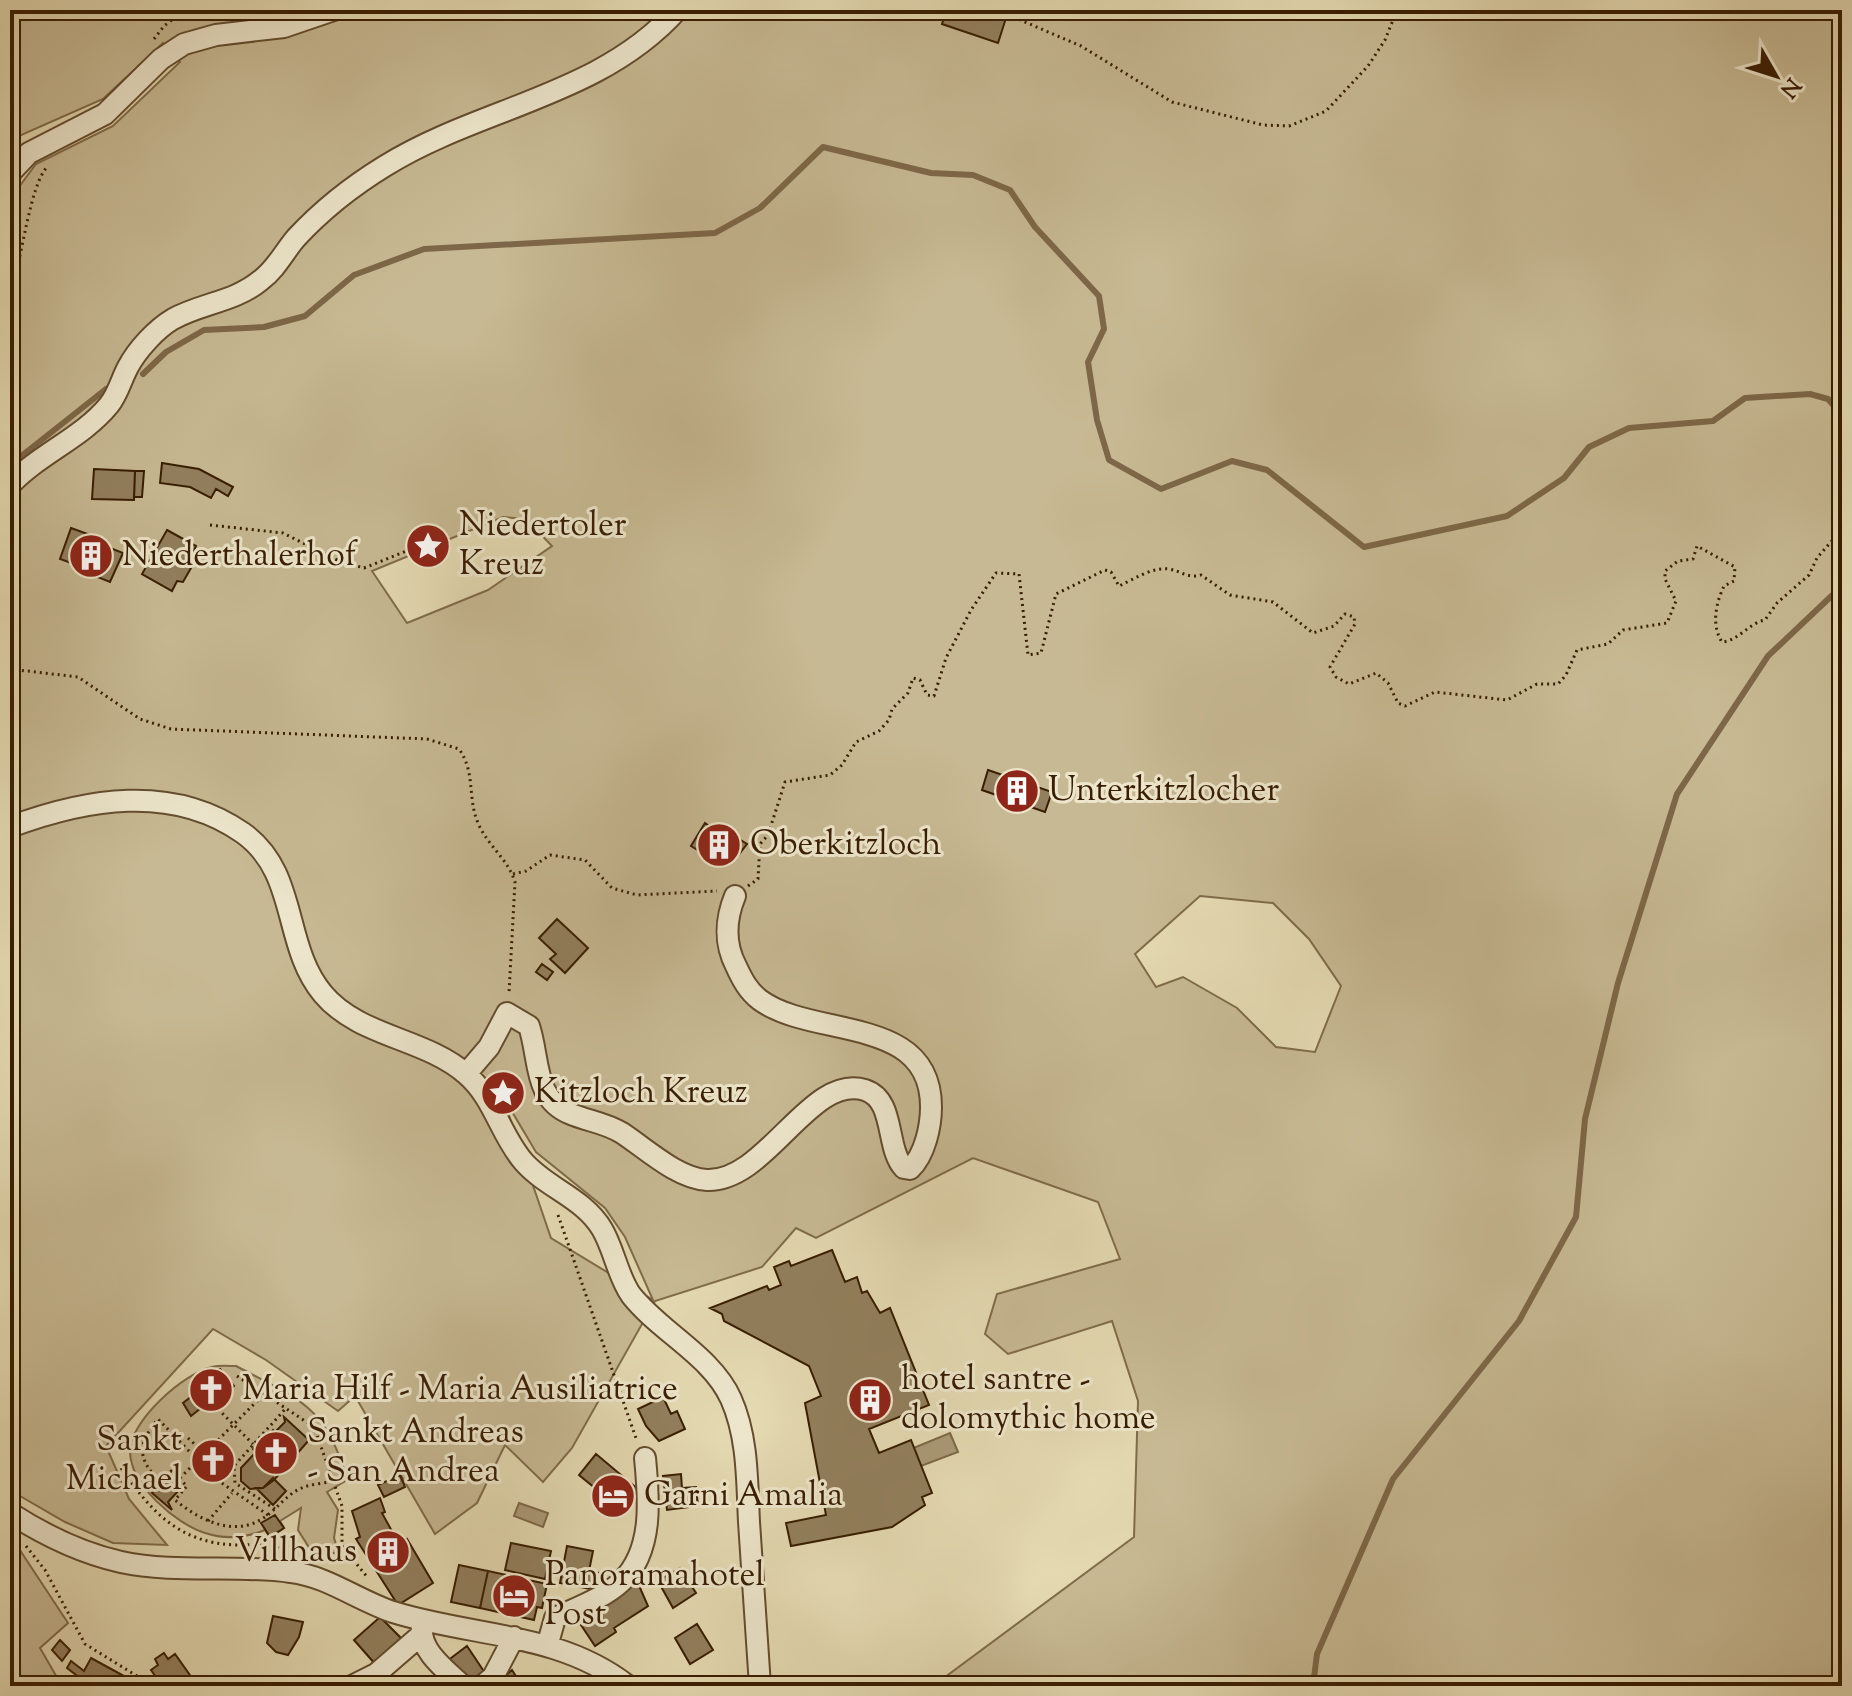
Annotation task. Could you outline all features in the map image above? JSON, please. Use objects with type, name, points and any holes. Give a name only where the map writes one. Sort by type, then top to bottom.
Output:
[{"type":"street","points":[[10,173],[42,144],[105,114],[161,59],[184,44],[216,35],[284,27],[334,10]]},
{"type":"street","points":[[10,485],[100,414],[115,396],[133,358],[165,325],[184,314],[235,297],[263,279],[306,228],[368,177],[406,154],[467,125],[599,73],[651,35],[677,10]]},
{"type":"street","points":[[10,827],[92,801],[133,799],[171,804],[212,817],[243,833],[278,872],[306,967],[324,995],[350,1016],[417,1045],[466,1074],[485,1095],[523,1162],[590,1213],[602,1228],[629,1292],[648,1315],[707,1366],[729,1395],[739,1420],[745,1460],[760,1686]]},
{"type":"street","points":[[466,1074],[494,1039],[507,1013],[529,1026],[543,1089],[559,1109],[614,1128],[685,1174],[704,1180],[740,1172],[812,1107],[828,1096],[855,1089],[868,1091],[878,1100],[886,1113],[894,1154],[904,1168],[910,1169],[922,1151],[931,1112],[925,1073],[917,1059],[880,1037],[789,1014],[759,1000],[748,990],[728,952],[728,913],[735,896]]},
{"type":"street","points":[[548,1643],[555,1618],[622,1582],[640,1552],[650,1508],[645,1458]]},
{"type":"street","points":[[16,1516],[65,1544],[123,1562],[291,1572],[422,1628],[548,1643],[598,1664],[628,1686]]},
{"type":"street","points":[[352,1686],[376,1674],[422,1628]]},
{"type":"street","points":[[422,1628],[431,1655],[463,1686]]},
{"type":"street","points":[[482,1686],[493,1677],[514,1637]]},
{"type":"path","points":[[997,10],[1081,46],[1172,102],[1263,125],[1289,126],[1326,111],[1357,78],[1385,40],[1397,10]]},
{"type":"path","points":[[10,291],[24,249],[37,181],[52,162]]},
{"type":"path","points":[[210,525],[283,533],[339,561],[364,568],[424,544]]},
{"type":"path","points":[[513,874],[526,871],[550,855],[585,860],[612,888],[637,895],[665,891],[693,893],[709,888],[735,896],[758,879],[760,844],[768,835],[785,782],[830,775],[842,765],[856,742],[879,731],[889,720],[892,709],[908,693],[913,678],[920,680],[927,695],[934,696],[946,658],[971,610],[996,573],[1019,574],[1028,655],[1041,653],[1056,594],[1105,570],[1111,572],[1119,586],[1153,570],[1169,569],[1193,578],[1201,575],[1230,595],[1273,602],[1313,633],[1334,626],[1345,614],[1354,617],[1355,624],[1330,667],[1336,677],[1349,684],[1376,673],[1388,683],[1398,703],[1405,706],[1435,692],[1507,700],[1537,684],[1558,684],[1566,675],[1577,650],[1608,644],[1623,630],[1667,623],[1676,601],[1665,579],[1665,571],[1678,561],[1693,559],[1697,546],[1735,567],[1737,573],[1734,581],[1724,586],[1716,613],[1717,634],[1722,642],[1729,642],[1753,622],[1765,620],[1777,603],[1792,593],[1842,529]]},
{"type":"path","points":[[10,669],[78,677],[140,719],[171,729],[445,742],[459,749],[467,760],[478,825],[513,874],[515,882],[510,933],[513,964],[507,1013]]},
{"type":"path","points":[[552,1210],[561,1217],[568,1235],[592,1319],[645,1458]]},
{"type":"path","points":[[237,1376],[314,1427],[342,1506],[342,1546],[371,1582]]},
{"type":"path","points":[[179,1479],[265,1393]]},
{"type":"path","points":[[275,1509],[235,1483],[234,1466],[287,1407]]},
{"type":"path","points":[[218,1409],[253,1444]]},
{"type":"path","points":[[268,1515],[232,1493],[158,1419],[148,1431],[142,1450],[144,1465],[160,1482],[171,1471],[187,1486],[175,1500],[208,1521],[231,1527],[253,1525],[268,1515],[303,1487],[334,1481]]},
{"type":"path","points":[[188,1438],[204,1453]]},
{"type":"path","points":[[121,1468],[138,1492],[179,1531],[207,1544],[284,1549],[291,1572]]},
{"type":"path","points":[[208,1521],[232,1493]]},
{"type":"path","points":[[16,1516],[21,1539],[53,1582],[85,1644],[137,1676],[143,1686]]},
{"type":"shaded area","points":[[10,10],[1842,10],[1842,1686],[933,1686],[1134,1537],[1138,1401],[1112,1321],[1008,1354],[985,1334],[997,1294],[1120,1259],[1098,1202],[973,1158],[816,1238],[796,1228],[762,1267],[655,1301],[572,1448],[543,1482],[505,1445],[477,1503],[435,1534],[355,1396],[338,1411],[266,1360],[213,1329],[106,1446],[129,1499],[167,1545],[113,1543],[65,1522],[20,1496],[10,1508],[10,199],[36,164],[113,126],[180,62],[163,43],[103,99],[21,135],[10,147]],"holes":[[[503,517],[526,519],[552,546],[488,590],[407,623],[372,571]],[[1200,896],[1273,903],[1309,939],[1341,986],[1315,1052],[1276,1047],[1237,1008],[1183,977],[1156,987],[1135,954]],[[502,1095],[536,1152],[605,1208],[625,1237],[653,1300],[551,1238]]]},
{"type":"shaded area","points":[[215,1366],[236,1366],[308,1408],[330,1436],[347,1480],[327,1492],[338,1510],[334,1538],[339,1554],[310,1549],[298,1530],[301,1508],[280,1521],[284,1528],[270,1537],[265,1530],[250,1535],[220,1537],[181,1521],[146,1490],[138,1477],[132,1464],[132,1439],[160,1400],[200,1371]]},
{"type":"shaded area","points":[[950,1433],[958,1452],[913,1469],[906,1451]]},
{"type":"shaded area","points":[[519,1503],[548,1513],[543,1527],[514,1516]]},
{"type":"shaded area","points":[[10,1535],[68,1623],[40,1648],[62,1686],[10,1686]]},
{"type":"building","points":[[946,10],[982,10],[1006,18],[998,43],[942,24]]},
{"type":"building","points":[[162,463],[199,469],[233,487],[228,496],[216,489],[211,498],[190,487],[160,483]]},
{"type":"building","points":[[94,469],[135,471],[134,500],[92,499]]},
{"type":"building","points":[[135,471],[144,471],[142,497],[134,497]]},
{"type":"building","name":"Niederthalerhof","points":[[71,528],[107,541],[105,546],[123,553],[110,582],[95,576],[96,572],[60,559]]},
{"type":"building","points":[[167,530],[196,546],[194,551],[199,554],[183,582],[177,581],[172,591],[142,574]]},
{"type":"building","name":"Unterkitzlocher","points":[[988,770],[1052,792],[1045,812],[982,790]]},
{"type":"building","name":"Oberkitzloch","points":[[705,823],[731,842],[736,843],[739,839],[747,844],[736,858],[731,854],[723,866],[691,846]]},
{"type":"building","points":[[557,919],[588,948],[565,973],[550,959],[556,954],[539,938]]},
{"type":"building","points":[[542,964],[553,972],[547,980],[536,972]]},
{"type":"building","name":"hotel santre - dolomythic home","points":[[832,1250],[845,1282],[857,1277],[862,1293],[867,1291],[880,1313],[890,1308],[929,1405],[869,1429],[879,1453],[911,1440],[932,1493],[922,1497],[925,1505],[892,1527],[791,1546],[786,1523],[826,1515],[805,1403],[821,1396],[809,1366],[724,1321],[722,1314],[710,1308],[767,1286],[769,1290],[781,1285],[774,1267],[789,1261],[791,1266]]},
{"type":"building","name":"Maria Hilf - Maria Ausiliatrice","points":[[220,1369],[234,1386],[212,1409],[201,1408],[191,1416],[183,1403],[192,1396],[194,1385]]},
{"type":"building","points":[[663,1397],[671,1414],[677,1411],[685,1429],[659,1441],[646,1426],[638,1409]]},
{"type":"building","name":"Sankt Andreas - San Andrea","points":[[284,1417],[309,1440],[274,1480],[263,1488],[250,1489],[241,1481],[241,1468],[256,1452],[253,1449],[261,1441],[264,1444],[273,1430],[275,1432],[285,1422]]},
{"type":"building","name":"Sankt Michael","points":[[214,1450],[223,1459],[209,1469],[203,1462]]},
{"type":"building","points":[[596,1454],[639,1490],[622,1510],[579,1475]]},
{"type":"building","points":[[681,1474],[682,1488],[696,1487],[698,1506],[667,1510],[663,1476]]},
{"type":"building","points":[[400,1475],[405,1487],[384,1497],[378,1485]]},
{"type":"building","points":[[168,1477],[180,1489],[168,1502],[172,1510],[152,1493]]},
{"type":"building","points":[[273,1478],[286,1491],[273,1505],[256,1488],[263,1488]]},
{"type":"building","name":"Villhaus","points":[[380,1498],[385,1512],[382,1513],[399,1544],[407,1539],[433,1583],[398,1605],[356,1539],[360,1537],[352,1511]]},
{"type":"building","points":[[275,1515],[284,1528],[270,1537],[261,1523]]},
{"type":"building","points":[[511,1543],[551,1551],[545,1579],[505,1570]]},
{"type":"building","points":[[567,1546],[593,1551],[589,1571],[600,1573],[596,1590],[560,1583]]},
{"type":"building","points":[[459,1565],[488,1571],[480,1608],[451,1602]]},
{"type":"building","points":[[680,1568],[696,1593],[673,1608],[658,1581]]},
{"type":"building","name":"Panoramahotel Post","points":[[488,1571],[547,1584],[542,1608],[537,1607],[534,1620],[480,1608]]},
{"type":"building","points":[[637,1581],[648,1606],[614,1628],[616,1632],[595,1646],[581,1625],[603,1611],[599,1606]]},
{"type":"building","points":[[273,1616],[303,1622],[299,1637],[288,1655],[276,1652],[267,1643]]},
{"type":"building","points":[[380,1617],[404,1641],[376,1665],[354,1640]]},
{"type":"building","points":[[697,1624],[713,1650],[690,1664],[675,1638]]},
{"type":"building","points":[[60,1640],[70,1650],[62,1661],[52,1650]]},
{"type":"building","points":[[467,1646],[487,1676],[471,1686],[447,1661]]},
{"type":"building","points":[[164,1653],[168,1659],[175,1654],[197,1685],[204,1680],[207,1686],[157,1686],[154,1682],[158,1680],[151,1670],[158,1665],[155,1659]]},
{"type":"building","points":[[91,1658],[133,1681],[130,1686],[76,1685],[80,1678],[67,1668],[71,1661],[84,1671]]},
{"type":"building","points":[[512,1670],[522,1686],[493,1686]]},
{"type":"building","points":[[218,1679],[223,1686],[207,1686]]},
{"type":"waterway","points":[[143,374],[166,352],[204,330],[264,327],[305,316],[354,275],[424,249],[715,233],[760,208],[823,147],[931,173],[973,175],[1010,190],[1035,227],[1099,296],[1104,329],[1088,362],[1097,420],[1109,460],[1161,489],[1232,461],[1267,470],[1364,547],[1507,516],[1564,478],[1589,447],[1629,428],[1713,421],[1745,398],[1810,394],[1828,399],[1842,415]]},
{"type":"waterway","points":[[10,465],[106,389]]},
{"type":"waterway","points":[[1313,1686],[1317,1654],[1393,1479],[1519,1321],[1576,1217],[1585,1119],[1618,983],[1677,794],[1768,656],[1842,586]]},
{"type":"place","name":"Niedertoler Kreuz","points":[[428,546]]},
{"type":"place","name":"Niederthalerhof","points":[[91,556]]},
{"type":"place","name":"Unterkitzlocher","points":[[1017,791]]},
{"type":"place","name":"Oberkitzloch","points":[[719,845]]},
{"type":"place","name":"Kitzloch Kreuz","points":[[503,1093]]},
{"type":"place","name":"Maria Hilf - Maria Ausiliatrice","points":[[211,1390]]},
{"type":"place","name":"hotel santre - dolomythic home","points":[[870,1400]]},
{"type":"place","name":"Sankt Andreas - San Andrea","points":[[276,1453]]},
{"type":"place","name":"Sankt Michael","points":[[213,1461]]},
{"type":"place","name":"Garni Amalia","points":[[613,1496]]},
{"type":"place","name":"Villhaus","points":[[388,1552]]},
{"type":"place","name":"Panoramahotel Post","points":[[514,1596]]}]
